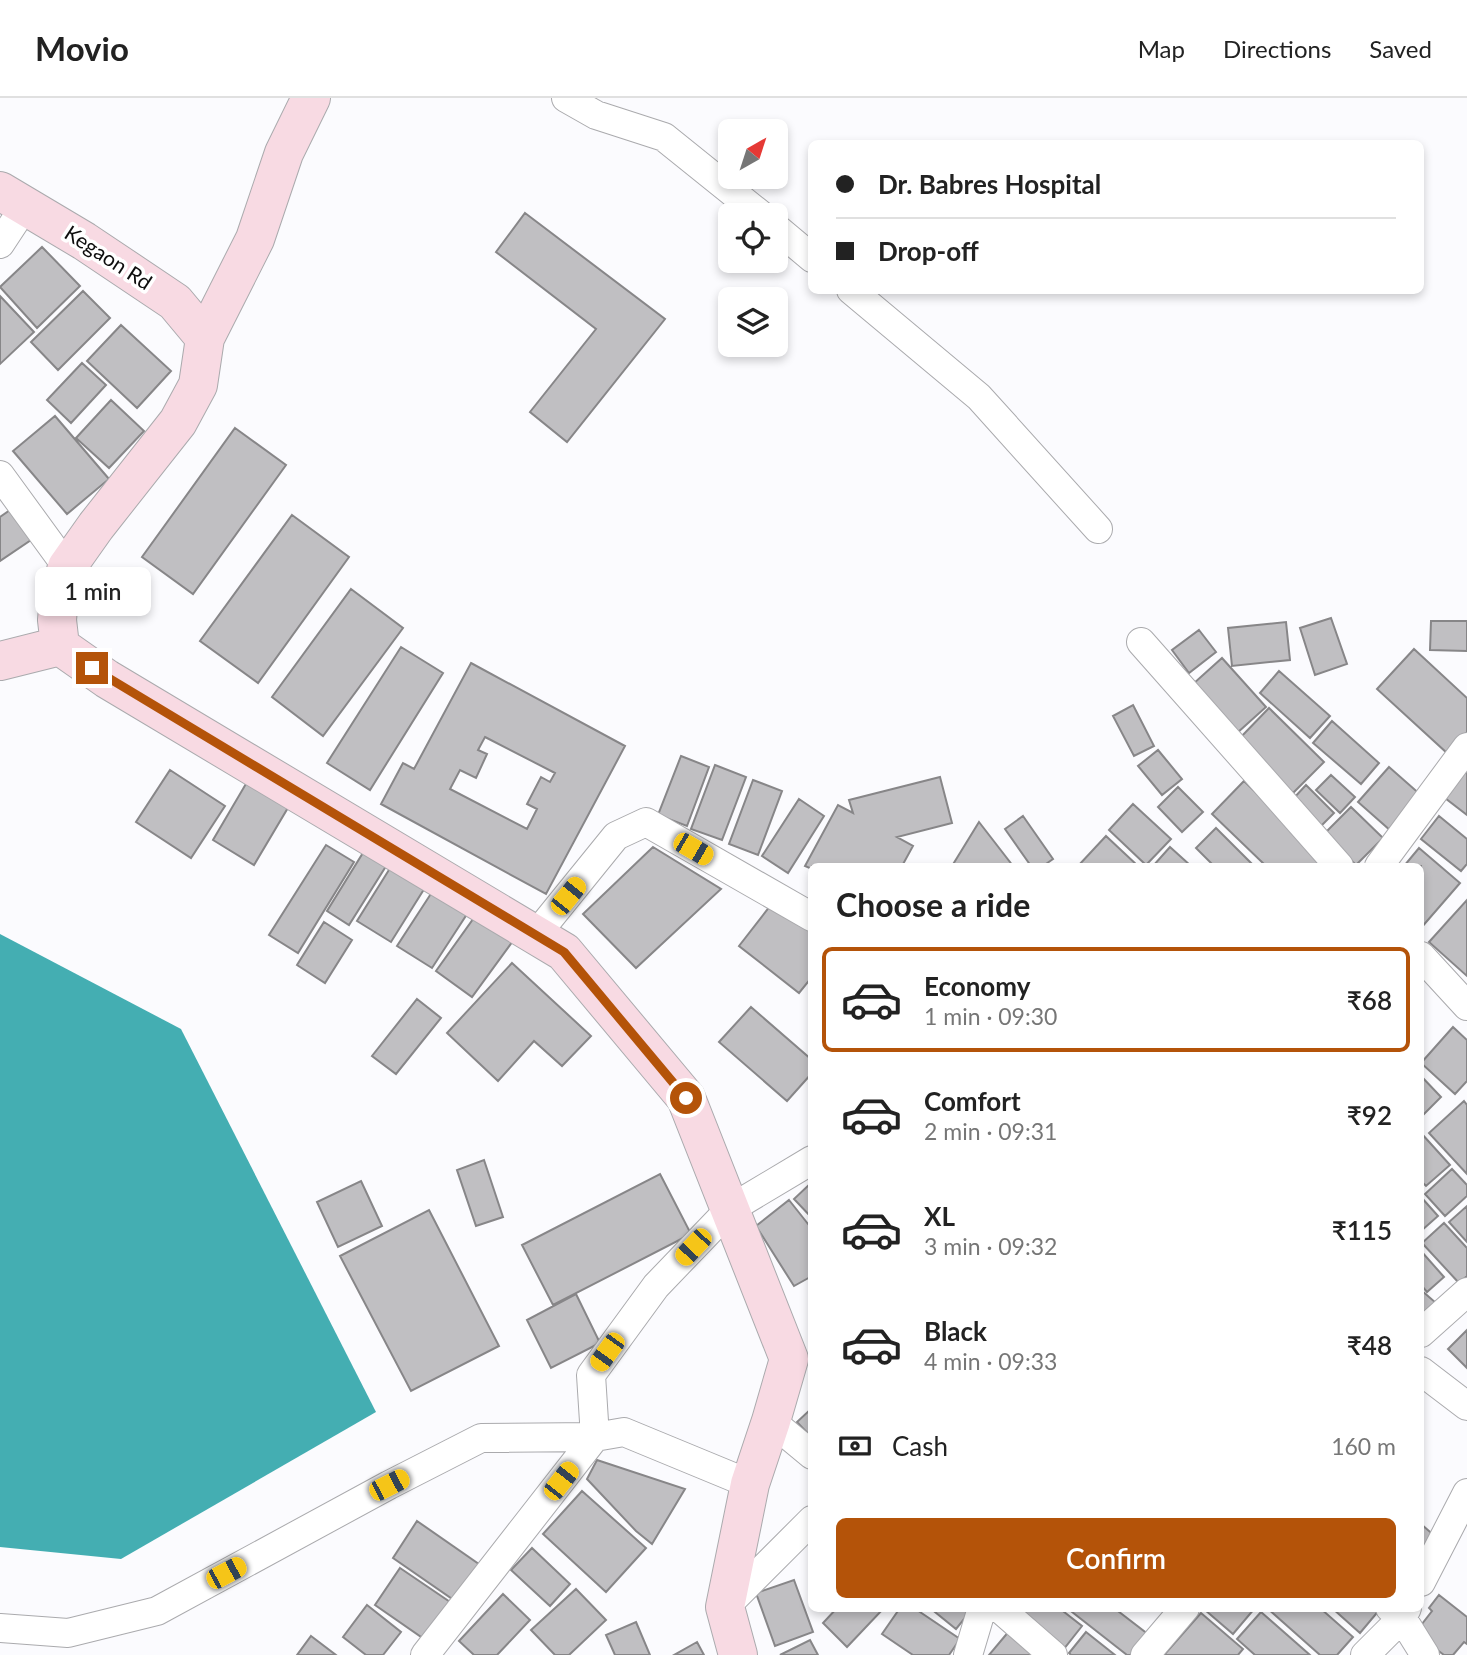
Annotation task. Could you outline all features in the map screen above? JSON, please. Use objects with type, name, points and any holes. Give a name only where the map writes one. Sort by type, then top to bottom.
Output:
[{"type":"street","points":[[311,98],[284,153],[255,239],[205,338],[198,385],[178,422],[96,526],[68,567],[59,596],[57,620],[60,646],[107,679],[564,952],[686,1098],[789,1359],[750,1483],[725,1606],[738,1655]]},
{"type":"street","points":[[566,98],[596,115],[664,137],[746,203]]},
{"type":"street","points":[[0,244],[12,198]]},
{"type":"street","name":"Kegaon Rd","points":[[12,198],[84,241],[176,302],[205,338]]},
{"type":"street","points":[[788,238],[808,255]]},
{"type":"street","points":[[856,294],[979,397],[1098,529]]},
{"type":"street","points":[[0,475],[68,567]]},
{"type":"street","points":[[1141,642],[1336,863]]},
{"type":"street","points":[[0,661],[60,646]]},
{"type":"street","points":[[1381,863],[1467,747]]},
{"type":"street","points":[[536,936],[616,836],[646,822],[808,915]]},
{"type":"street","points":[[1424,959],[1467,1006]]},
{"type":"street","points":[[425,1655],[595,1437],[591,1375],[656,1286],[730,1209],[808,1162]]},
{"type":"street","points":[[1424,1331],[1467,1292]]},
{"type":"street","points":[[1424,1373],[1467,1406]]},
{"type":"street","points":[[771,1421],[808,1452]]},
{"type":"street","points":[[0,1628],[73,1644],[157,1611],[481,1438],[595,1437],[624,1432],[750,1483]]},
{"type":"street","points":[[1424,1576],[1467,1493]]},
{"type":"street","points":[[725,1606],[808,1524]]},
{"type":"street","points":[[968,1655],[981,1612]]},
{"type":"street","points":[[1004,1612],[1053,1655]]},
{"type":"street","points":[[1145,1655],[1182,1612]]},
{"type":"street","points":[[1365,1655],[1400,1612],[1425,1655]]},
{"type":"water","points":[[0,934],[181,1029],[376,1412],[121,1559],[0,1547]]},
{"type":"building","points":[[525,213],[665,319],[567,442],[530,412],[596,329],[496,252]]},
{"type":"building","points":[[42,247],[80,286],[37,328],[0,287]]},
{"type":"building","points":[[83,291],[110,318],[58,370],[31,342]]},
{"type":"building","points":[[0,296],[34,332],[0,364]]},
{"type":"building","points":[[121,325],[171,371],[137,408],[87,361]]},
{"type":"building","points":[[82,363],[106,385],[71,423],[47,400]]},
{"type":"building","points":[[111,400],[144,431],[109,468],[76,438]]},
{"type":"building","points":[[55,416],[109,479],[67,514],[13,451]]},
{"type":"building","points":[[235,428],[286,465],[193,594],[142,557]]},
{"type":"building","points":[[13,508],[34,538],[0,561],[0,517]]},
{"type":"building","points":[[292,515],[349,557],[258,683],[200,641]]},
{"type":"building","points":[[351,589],[403,628],[323,736],[272,697]]},
{"type":"building","points":[[1331,618],[1347,664],[1315,675],[1300,628]]},
{"type":"building","points":[[1431,621],[1467,621],[1467,651],[1430,650]]},
{"type":"building","points":[[1286,622],[1290,660],[1232,666],[1228,628]]},
{"type":"building","points":[[1199,630],[1216,652],[1189,673],[1172,650]]},
{"type":"building","points":[[401,647],[443,673],[370,790],[327,763]]},
{"type":"building","points":[[1414,649],[1467,698],[1467,732],[1447,753],[1377,689]]},
{"type":"building","points":[[1222,658],[1266,707],[1237,733],[1193,684]]},
{"type":"building","points":[[471,663],[625,746],[546,894],[381,804],[403,763],[414,769]],"holes":[[[485,737],[555,773],[550,782],[541,777],[527,804],[537,809],[527,829],[450,789],[460,770],[476,778],[487,754],[478,750]]]},
{"type":"building","points":[[1279,671],[1330,716],[1310,738],[1260,693]]},
{"type":"building","points":[[1133,705],[1154,746],[1134,756],[1113,716]]},
{"type":"building","points":[[1269,708],[1324,762],[1293,793],[1238,740]]},
{"type":"building","points":[[1332,721],[1379,763],[1361,784],[1313,743]]},
{"type":"building","points":[[1158,750],[1182,779],[1162,795],[1138,766]]},
{"type":"building","points":[[681,756],[709,767],[687,826],[658,815]]},
{"type":"building","points":[[715,765],[746,777],[722,840],[691,829]]},
{"type":"building","points":[[1389,767],[1422,796],[1391,831],[1358,802]]},
{"type":"building","points":[[170,770],[225,806],[191,858],[136,822]]},
{"type":"building","points":[[1467,770],[1467,815],[1445,798]]},
{"type":"building","points":[[1331,775],[1355,797],[1340,813],[1316,790]]},
{"type":"building","points":[[940,777],[952,823],[897,837],[913,846],[904,863],[808,863],[808,867],[805,866],[838,805],[853,813],[849,800]]},
{"type":"building","points":[[753,780],[782,791],[758,855],[729,844]]},
{"type":"building","points":[[1244,781],[1329,863],[1263,863],[1212,814]]},
{"type":"building","points":[[247,782],[289,806],[254,865],[213,840]]},
{"type":"building","points":[[1306,785],[1334,813],[1320,827],[1292,800]]},
{"type":"building","points":[[1178,787],[1203,812],[1182,832],[1158,807]]},
{"type":"building","points":[[799,799],[824,816],[788,873],[762,856]]},
{"type":"building","points":[[1133,804],[1171,839],[1148,863],[1144,863],[1109,830]]},
{"type":"building","points":[[1351,807],[1383,838],[1358,863],[1354,863],[1324,834]]},
{"type":"building","points":[[1023,816],[1053,859],[1047,863],[1029,863],[1005,829]]},
{"type":"building","points":[[1439,816],[1467,839],[1467,864],[1461,871],[1421,839]]},
{"type":"building","points":[[979,822],[1011,863],[954,863]]},
{"type":"building","points":[[1216,828],[1251,863],[1211,863],[1196,848]]},
{"type":"building","points":[[1106,836],[1135,863],[1081,863]]},
{"type":"building","points":[[326,845],[354,862],[298,953],[269,935]]},
{"type":"building","points":[[653,847],[721,889],[636,968],[583,914]]},
{"type":"building","points":[[1170,847],[1188,863],[1156,863]]},
{"type":"building","points":[[366,848],[388,863],[349,925],[327,911]]},
{"type":"building","points":[[1419,848],[1460,883],[1424,925],[1424,863],[1406,863]]},
{"type":"building","points":[[392,865],[426,886],[391,942],[357,921]]},
{"type":"building","points":[[434,889],[469,911],[432,968],[397,946]]},
{"type":"building","points":[[1467,900],[1467,976],[1429,942]]},
{"type":"building","points":[[774,901],[808,928],[808,982],[799,993],[739,946]]},
{"type":"building","points":[[481,908],[518,934],[472,997],[436,971]]},
{"type":"building","points":[[324,922],[352,940],[325,983],[297,965]]},
{"type":"building","points":[[512,963],[591,1036],[562,1066],[534,1041],[498,1081],[447,1033]]},
{"type":"building","points":[[417,999],[441,1018],[396,1074],[372,1056]]},
{"type":"building","points":[[751,1007],[808,1057],[808,1077],[787,1101],[719,1042]]},
{"type":"building","points":[[1453,1027],[1467,1040],[1467,1081],[1455,1094],[1424,1066],[1424,1060]]},
{"type":"building","points":[[1424,1079],[1441,1097],[1424,1114]]},
{"type":"building","points":[[1464,1101],[1467,1105],[1467,1174],[1429,1133]]},
{"type":"building","points":[[1424,1136],[1450,1165],[1426,1186],[1424,1184]]},
{"type":"building","points":[[484,1160],[503,1217],[476,1226],[457,1170]]},
{"type":"building","points":[[1452,1169],[1467,1185],[1467,1196],[1445,1216],[1425,1194]]},
{"type":"building","points":[[660,1174],[691,1234],[553,1305],[522,1245]]},
{"type":"building","points":[[361,1181],[382,1226],[338,1247],[317,1202]]},
{"type":"building","points":[[808,1186],[808,1214],[794,1199]]},
{"type":"building","points":[[789,1200],[808,1224],[808,1278],[794,1286],[756,1226]]},
{"type":"building","points":[[1424,1200],[1438,1216],[1424,1228]]},
{"type":"building","points":[[1467,1206],[1467,1242],[1449,1222]]},
{"type":"building","points":[[429,1210],[499,1346],[411,1391],[340,1256]]},
{"type":"building","points":[[1444,1223],[1467,1248],[1467,1276],[1459,1283],[1424,1245],[1424,1241]]},
{"type":"building","points":[[1424,1254],[1444,1277],[1427,1292],[1424,1288]]},
{"type":"building","points":[[1424,1293],[1436,1303],[1424,1316]]},
{"type":"building","points":[[576,1294],[600,1343],[551,1368],[527,1320]]},
{"type":"building","points":[[1467,1330],[1467,1368],[1448,1349]]},
{"type":"building","points":[[808,1412],[808,1434],[797,1422]]},
{"type":"building","points":[[597,1460],[685,1489],[652,1544],[636,1531],[587,1479]]},
{"type":"building","points":[[582,1491],[646,1548],[606,1592],[543,1534]]},
{"type":"building","points":[[417,1521],[486,1569],[461,1605],[393,1558]]},
{"type":"building","points":[[1424,1527],[1437,1538],[1424,1553]]},
{"type":"building","points":[[532,1548],[570,1584],[550,1606],[511,1570]]},
{"type":"building","points":[[400,1568],[453,1604],[427,1641],[375,1605]]},
{"type":"building","points":[[794,1580],[813,1632],[775,1646],[756,1593]]},
{"type":"building","points":[[576,1589],[606,1620],[569,1655],[555,1655],[531,1630]]},
{"type":"building","points":[[503,1594],[530,1620],[497,1655],[474,1655],[459,1641]]},
{"type":"building","points":[[1439,1595],[1467,1617],[1467,1644],[1464,1642],[1453,1655],[1444,1655],[1415,1633],[1432,1611],[1429,1608]]},
{"type":"building","points":[[367,1605],[401,1632],[383,1655],[366,1655],[343,1637]]},
{"type":"building","points":[[833,1612],[880,1612],[847,1647],[823,1623]]},
{"type":"building","points":[[897,1612],[920,1612],[960,1639],[949,1655],[913,1655],[882,1634]]},
{"type":"building","points":[[935,1612],[970,1612],[956,1629]]},
{"type":"building","points":[[1014,1612],[1064,1612],[1082,1626],[1063,1650]]},
{"type":"building","points":[[1072,1612],[1119,1612],[1149,1635],[1133,1655],[1127,1655]]},
{"type":"building","points":[[1207,1612],[1252,1612],[1233,1634]]},
{"type":"building","points":[[1261,1612],[1310,1655],[1255,1655],[1237,1639]]},
{"type":"building","points":[[1272,1612],[1325,1612],[1353,1637],[1337,1655],[1320,1655]]},
{"type":"building","points":[[1336,1612],[1378,1612],[1360,1633]]},
{"type":"building","points":[[1201,1613],[1243,1649],[1238,1655],[1164,1655]]},
{"type":"building","points":[[636,1622],[650,1655],[615,1655],[606,1635]]},
{"type":"building","points":[[1010,1630],[1041,1655],[989,1655]]},
{"type":"building","points":[[1086,1632],[1115,1655],[1071,1655],[1069,1653]]},
{"type":"building","points":[[311,1636],[336,1655],[297,1655]]},
{"type":"building","points":[[810,1640],[818,1655],[780,1655]]},
{"type":"building","points":[[697,1642],[704,1655],[674,1655]]},
{"type":"route","points":[[92,668],[564,952],[686,1098]]}]
